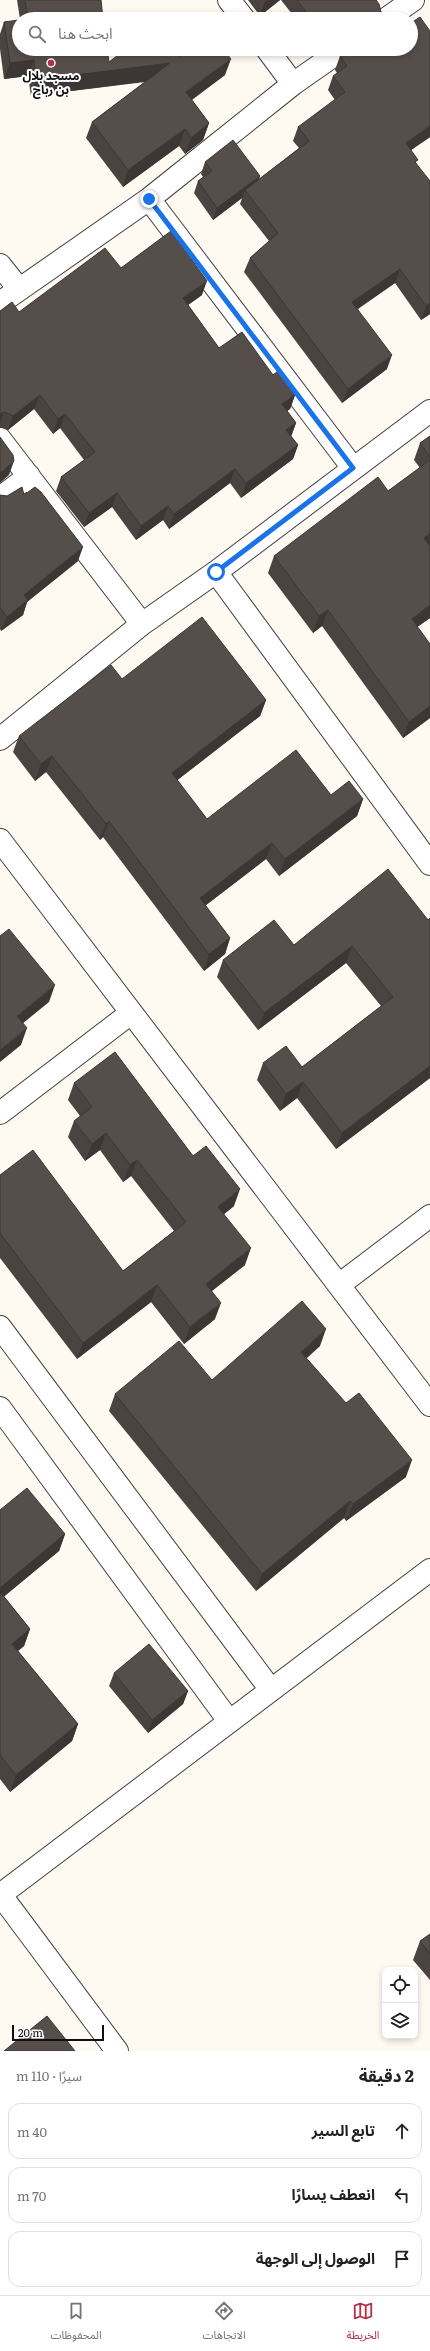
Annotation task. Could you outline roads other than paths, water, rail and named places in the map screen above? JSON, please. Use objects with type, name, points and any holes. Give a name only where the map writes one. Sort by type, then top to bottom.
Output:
[{"type":"street","points":[[229,0],[238,12]]},
{"type":"street","points":[[396,12],[413,0]]},
{"type":"street","points":[[272,56],[293,84]]},
{"type":"street","points":[[0,303],[149,199],[293,84],[333,56]]},
{"type":"street","points":[[149,199],[353,468]]},
{"type":"street","points":[[0,265],[19,289]]},
{"type":"street","points":[[0,739],[142,624],[216,572],[430,411]]},
{"type":"street","points":[[0,439],[142,624]]},
{"type":"street","points":[[0,498],[29,476]]},
{"type":"street","points":[[216,572],[428,857]]},
{"type":"street","points":[[0,840],[430,1405]]},
{"type":"street","points":[[0,1113],[131,1013]]},
{"type":"street","points":[[338,1284],[430,1216]]},
{"type":"street","points":[[0,1327],[271,1690]]},
{"type":"street","points":[[0,1408],[229,1721]]},
{"type":"street","points":[[117,2051],[0,1895],[430,1570]]},
{"type":"place","name":"مسجد بلال بن رباح","points":[[51,63]]}]
